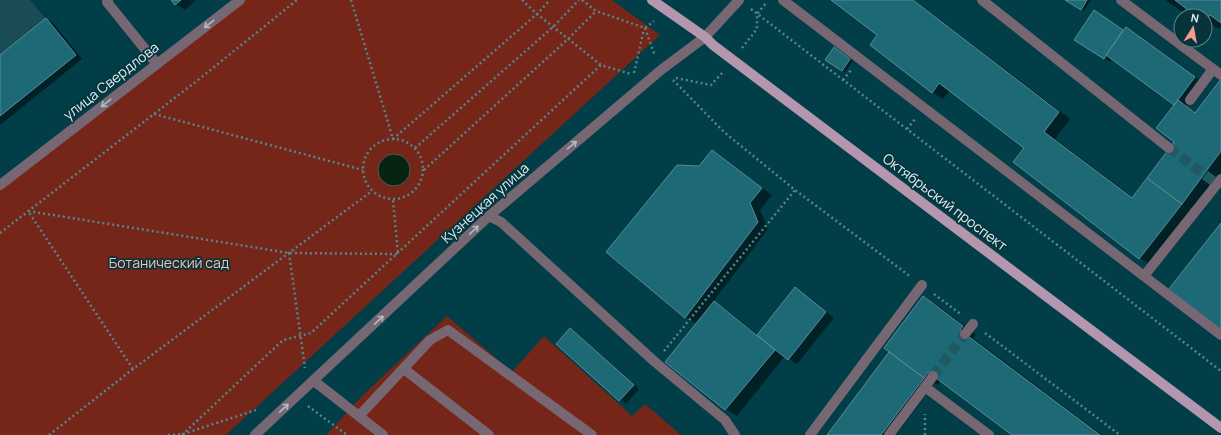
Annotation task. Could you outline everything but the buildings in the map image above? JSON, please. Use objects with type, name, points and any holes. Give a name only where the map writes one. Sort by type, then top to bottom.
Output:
[{"type":"main road","name":"Октябрьский проспект","points":[[652,0],[706,38],[713,45],[1221,428]]},
{"type":"street","points":[[108,0],[107,2],[157,64]]},
{"type":"street","name":"улица Свердлова","points":[[0,184],[240,0]]},
{"type":"street","name":"Кузнецкая улица","points":[[256,435],[489,216],[660,70],[706,38],[739,0]]},
{"type":"street","points":[[783,0],[1221,335]]},
{"type":"street","points":[[982,0],[1169,148]]},
{"type":"street","points":[[1121,0],[1217,72],[1190,100]]},
{"type":"street","points":[[1144,276],[1221,179]]},
{"type":"street","points":[[489,216],[501,222],[655,362],[725,420],[735,435]]},
{"type":"street","points":[[810,435],[922,285]]},
{"type":"street","points":[[965,334],[972,324]]},
{"type":"street","points":[[359,416],[430,340],[448,330],[592,435]]},
{"type":"street","points":[[404,368],[489,435]]},
{"type":"street","points":[[890,435],[933,376]]},
{"type":"street","points":[[314,381],[383,435]]},
{"type":"street","points":[[925,387],[989,435]]},
{"type":"path","points":[[0,233],[154,114],[297,0]]},
{"type":"path","points":[[351,0],[394,139]]},
{"type":"path","points":[[522,0],[537,14],[601,65],[633,75]]},
{"type":"path","points":[[394,139],[405,142],[415,148],[422,158],[424,170],[421,181],[415,191],[404,197],[393,200],[381,197],[372,191],[365,181],[363,170],[366,158],[372,148],[381,142],[394,139],[537,14],[550,0]]},
{"type":"path","points":[[415,148],[553,27],[581,0],[596,11],[644,28],[660,70],[671,77],[724,132],[795,190],[1120,435]]},
{"type":"path","points":[[739,0],[1221,371]]},
{"type":"path","points":[[757,14],[769,0]]},
{"type":"path","points":[[644,28],[666,10]]},
{"type":"path","points":[[424,170],[568,39],[596,11]]},
{"type":"path","points":[[183,434],[283,340],[311,333],[601,65]]},
{"type":"path","points":[[154,114],[363,170]]},
{"type":"path","points":[[655,362],[795,190]]},
{"type":"path","points":[[49,435],[133,369],[372,191]]},
{"type":"path","points":[[393,200],[398,254]]},
{"type":"path","points":[[28,211],[289,253],[398,254]]},
{"type":"path","points":[[28,211],[133,369]]},
{"type":"path","points":[[289,253],[306,373]]},
{"type":"path","points":[[296,397],[347,435]]},
{"type":"path","points":[[168,435],[183,434],[262,408]]},
{"type":"shaded area","points":[[0,0],[30,0],[76,55],[0,116]]},
{"type":"shaded area","points":[[391,154],[397,154],[406,158],[410,170],[406,182],[397,186],[391,186],[382,182],[378,173],[378,167],[382,158]]},
{"type":"green space","name":"Ботанический сад","points":[[238,0],[612,0],[660,35],[226,435],[0,435],[0,186]]},
{"type":"green space","points":[[447,316],[512,372],[544,336],[632,416],[645,404],[681,435],[326,435],[365,393]]},
{"type":"tunnel","points":[[1169,148],[1217,184]]},
{"type":"tunnel","points":[[933,376],[965,334]]}]
